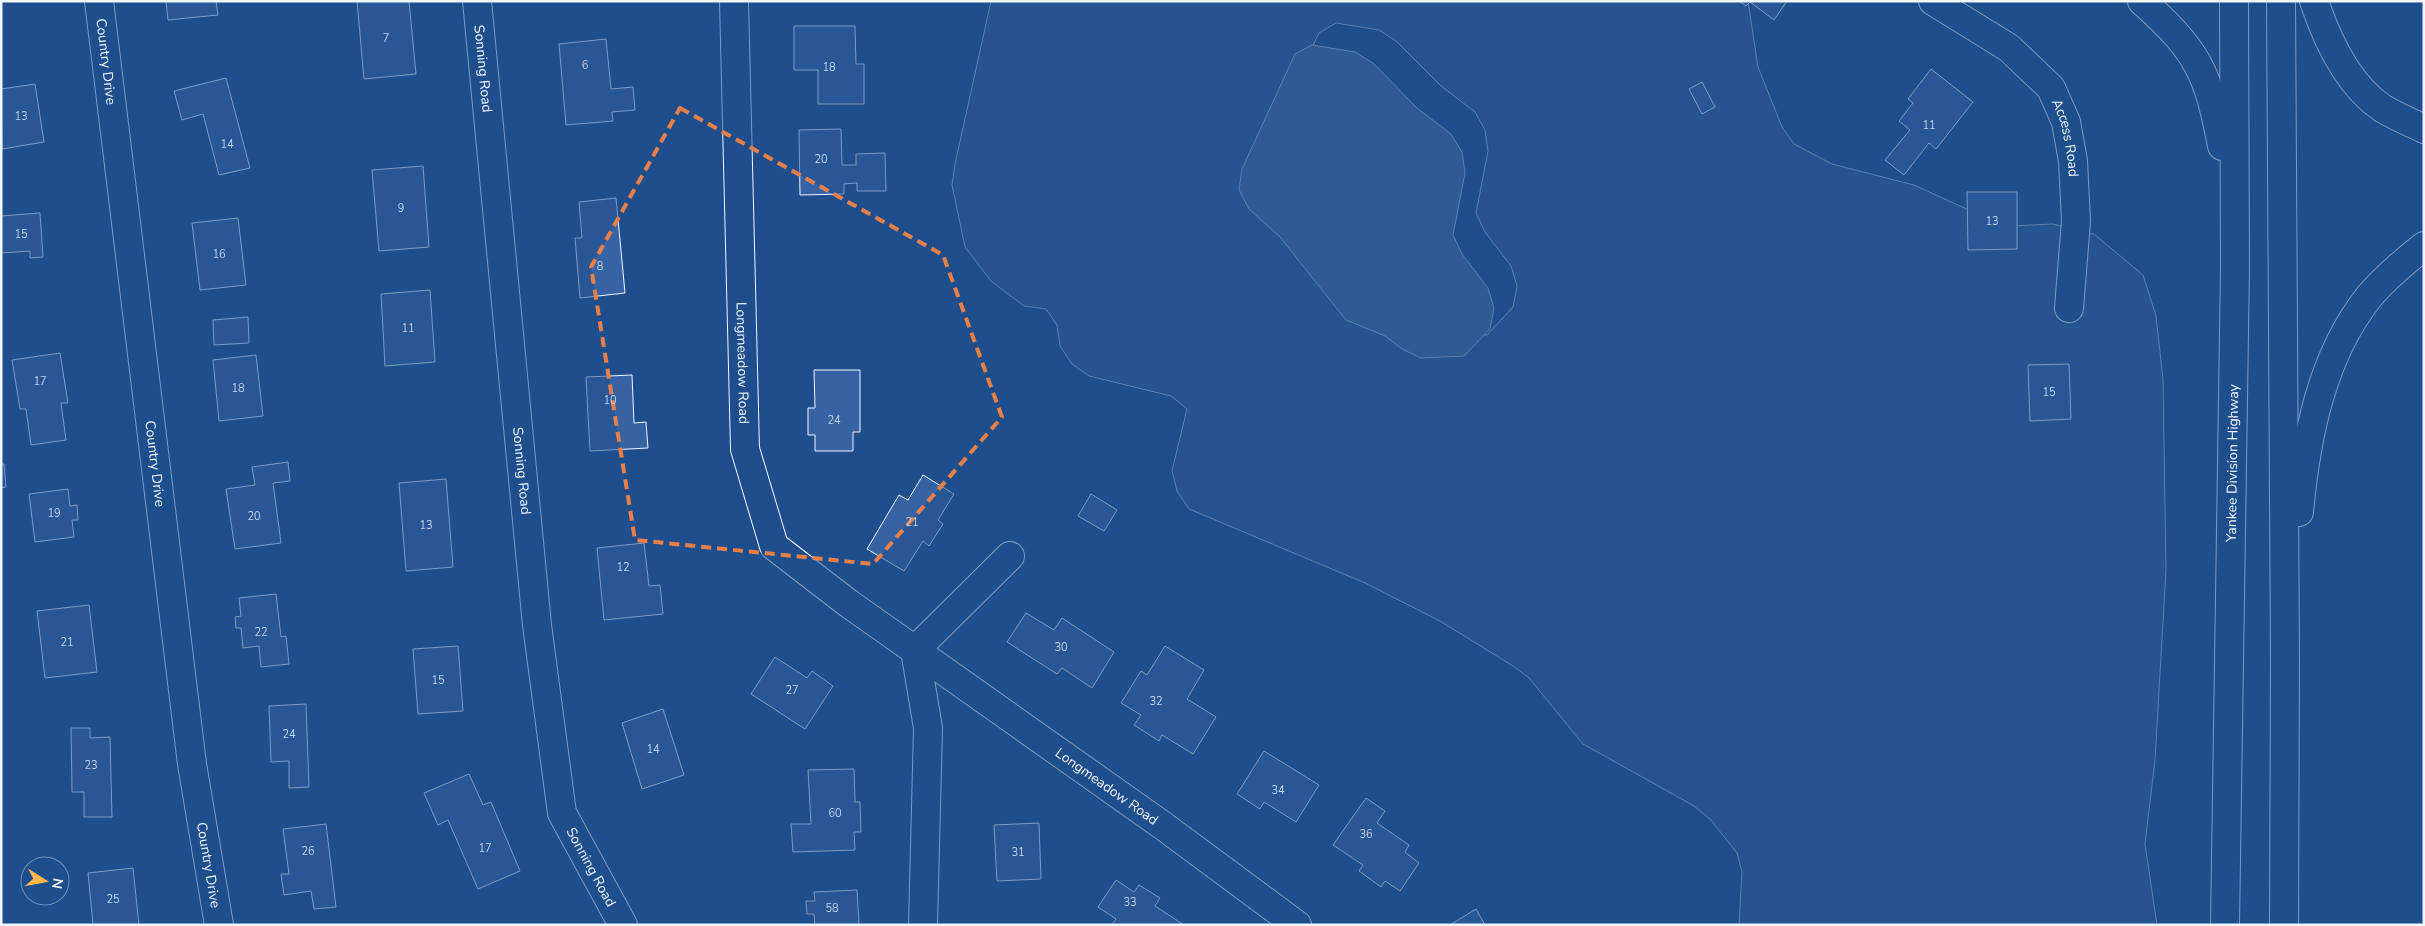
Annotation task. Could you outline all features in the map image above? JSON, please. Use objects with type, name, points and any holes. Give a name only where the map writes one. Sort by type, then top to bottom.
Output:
[{"type":"main road","name":"Country Drive","points":[[99,1],[192,764],[219,925]]},
{"type":"main road","name":"Sonning Road","points":[[477,1],[537,625],[562,813],[624,925]]},
{"type":"main road","name":"Longmeadow Road","points":[[734,1],[745,449],[774,546],[848,603],[1154,819],[1297,925]]},
{"type":"main road","name":"Access Road","points":[[1933,1],[2009,48],[2051,88],[2066,122],[2073,161],[2076,221],[2069,308]]},
{"type":"main road","points":[[2142,1],[2187,45],[2203,72],[2214,105],[2224,155],[2235,267]]},
{"type":"main road","name":"Yankee Division Highway","points":[[2225,925],[2235,267],[2234,1]]},
{"type":"main road","points":[[2281,1],[2285,658],[2284,925]]},
{"type":"main road","points":[[2314,1],[2331,45],[2351,77],[2382,108],[2424,129]]},
{"type":"main road","points":[[2285,658],[2300,493],[2310,435],[2323,382],[2342,339],[2368,297],[2424,246]]},
{"type":"main road","points":[[924,925],[928,728],[915,650],[1010,556]]},
{"type":"highlighted area","points":[[680,108],[943,255],[1002,417],[873,564],[635,540],[591,267]]},
{"type":"shaded area","points":[[991,1],[1748,1],[1758,67],[1782,127],[1794,144],[1832,164],[1914,185],[1991,220],[2011,226],[2053,224],[2094,234],[2143,275],[2156,316],[2163,379],[2166,570],[2155,760],[2145,844],[2157,925],[1739,925],[1742,872],[1737,853],[1710,819],[1694,806],[1583,744],[1529,678],[1440,621],[1365,583],[1189,509],[1177,491],[1172,471],[1187,409],[1171,396],[1089,376],[1072,364],[1060,346],[1057,325],[1046,309],[1024,306],[991,281],[965,247],[952,185]],"holes":[[[1336,23],[1379,30],[1396,41],[1441,86],[1475,112],[1485,130],[1488,151],[1476,213],[1485,232],[1511,266],[1517,286],[1513,307],[1487,335],[1444,337],[1265,147],[1319,33]]]},
{"type":"shaded area","points":[[1312,45],[1355,52],[1373,63],[1417,108],[1451,134],[1462,152],[1465,173],[1453,235],[1462,254],[1488,288],[1494,308],[1490,329],[1464,356],[1421,358],[1402,349],[1385,336],[1346,320],[1280,237],[1249,209],[1239,190],[1242,169],[1295,54]]},
{"type":"building","points":[[166,1],[216,1],[218,15],[168,20]]},
{"type":"building","points":[[357,1],[409,1],[416,74],[364,79]]},
{"type":"building","points":[[1739,1],[1787,1],[1774,20],[1750,2],[1746,6]]},
{"type":"building","points":[[794,26],[855,26],[856,64],[864,64],[864,104],[818,104],[818,70],[794,70]]},
{"type":"building","points":[[606,39],[611,89],[633,87],[635,110],[612,112],[613,121],[566,125],[559,44]]},
{"type":"building","points":[[1931,69],[1973,102],[1936,149],[1929,143],[1904,175],[1885,160],[1910,130],[1899,121],[1913,103],[1908,99]]},
{"type":"building","points":[[226,78],[250,168],[219,175],[203,114],[182,120],[174,91]]},
{"type":"building","points":[[1702,82],[1715,107],[1702,114],[1689,89]]},
{"type":"building","points":[[35,84],[44,142],[2,149],[1,89]]},
{"type":"building","points":[[841,129],[842,165],[856,165],[856,154],[885,153],[886,191],[857,191],[857,183],[844,184],[844,194],[800,195],[799,130]]},
{"type":"building","points":[[423,166],[429,247],[379,251],[372,170]]},
{"type":"building","points":[[1967,192],[2017,192],[2017,249],[1968,250]]},
{"type":"building","points":[[616,198],[625,293],[580,298],[575,238],[582,238],[579,202]]},
{"type":"building","points":[[40,213],[43,257],[30,258],[30,251],[1,253],[1,216]]},
{"type":"building","points":[[238,218],[246,285],[200,290],[192,223]]},
{"type":"building","points":[[430,290],[435,362],[385,366],[381,294]]},
{"type":"building","points":[[248,317],[249,343],[214,345],[213,320]]},
{"type":"building","points":[[60,353],[68,403],[61,403],[66,440],[31,445],[26,409],[20,409],[12,360]]},
{"type":"building","points":[[256,355],[263,416],[219,421],[213,360]]},
{"type":"building","points":[[2069,364],[2071,419],[2030,421],[2028,365]]},
{"type":"building","points":[[814,370],[860,370],[860,432],[853,432],[853,451],[815,451],[815,435],[808,435],[808,408],[815,408]]},
{"type":"building","points":[[632,375],[634,423],[646,422],[648,448],[590,451],[586,377]]},
{"type":"building","points":[[288,462],[290,481],[273,483],[281,543],[235,549],[226,489],[255,485],[252,467]]},
{"type":"building","points":[[1,464],[4,464],[6,487],[1,488]]},
{"type":"building","points":[[923,475],[954,494],[938,520],[943,524],[929,546],[923,541],[904,571],[867,549],[899,495],[908,500]]},
{"type":"building","points":[[446,479],[453,567],[406,571],[399,483]]},
{"type":"building","points":[[68,489],[70,506],[77,505],[78,520],[72,520],[74,537],[35,542],[29,494]]},
{"type":"building","points":[[1091,494],[1117,510],[1104,531],[1078,516]]},
{"type":"building","points":[[644,543],[649,586],[660,585],[663,614],[604,620],[597,548]]},
{"type":"building","points":[[276,594],[281,637],[286,636],[289,664],[261,667],[259,646],[243,648],[241,628],[236,628],[235,617],[241,616],[239,598]]},
{"type":"building","points":[[89,605],[97,672],[45,678],[37,611]]},
{"type":"building","points":[[1026,613],[1054,630],[1062,618],[1114,652],[1092,688],[1062,668],[1057,674],[1007,642]]},
{"type":"building","points":[[458,646],[463,711],[418,714],[413,649]]},
{"type":"building","points":[[1165,646],[1204,670],[1187,699],[1216,717],[1193,754],[1162,735],[1159,741],[1134,725],[1141,715],[1121,703],[1141,671],[1147,675]]},
{"type":"building","points":[[775,657],[807,678],[812,671],[833,686],[805,729],[751,694]]},
{"type":"building","points":[[306,704],[309,787],[289,788],[289,761],[271,762],[269,706]]},
{"type":"building","points":[[663,709],[684,775],[642,789],[622,723]]},
{"type":"building","points":[[71,728],[90,728],[90,738],[110,737],[112,817],[84,817],[84,792],[72,792]]},
{"type":"building","points":[[1264,751],[1319,785],[1296,822],[1264,802],[1260,809],[1237,794]]},
{"type":"building","points":[[854,769],[855,802],[860,802],[861,832],[854,832],[855,850],[793,852],[791,824],[811,824],[808,770]]},
{"type":"building","points":[[469,774],[483,805],[491,802],[520,871],[478,889],[448,820],[438,825],[424,793]]},
{"type":"building","points":[[1366,798],[1385,811],[1377,823],[1409,845],[1405,852],[1419,863],[1400,891],[1385,881],[1381,887],[1359,871],[1363,865],[1333,845]]},
{"type":"building","points":[[1039,823],[1041,879],[997,881],[994,825]]},
{"type":"building","points":[[326,824],[336,907],[314,909],[311,891],[284,895],[281,874],[289,874],[283,829]]},
{"type":"building","points":[[133,868],[139,925],[93,925],[88,873]]},
{"type":"building","points":[[1116,880],[1134,892],[1139,885],[1160,898],[1155,906],[1184,925],[1112,925],[1116,919],[1098,907]]},
{"type":"building","points":[[857,890],[859,925],[815,925],[814,914],[807,914],[806,901],[815,901],[814,892]]},
{"type":"building","points":[[1476,909],[1485,925],[1450,925]]}]
